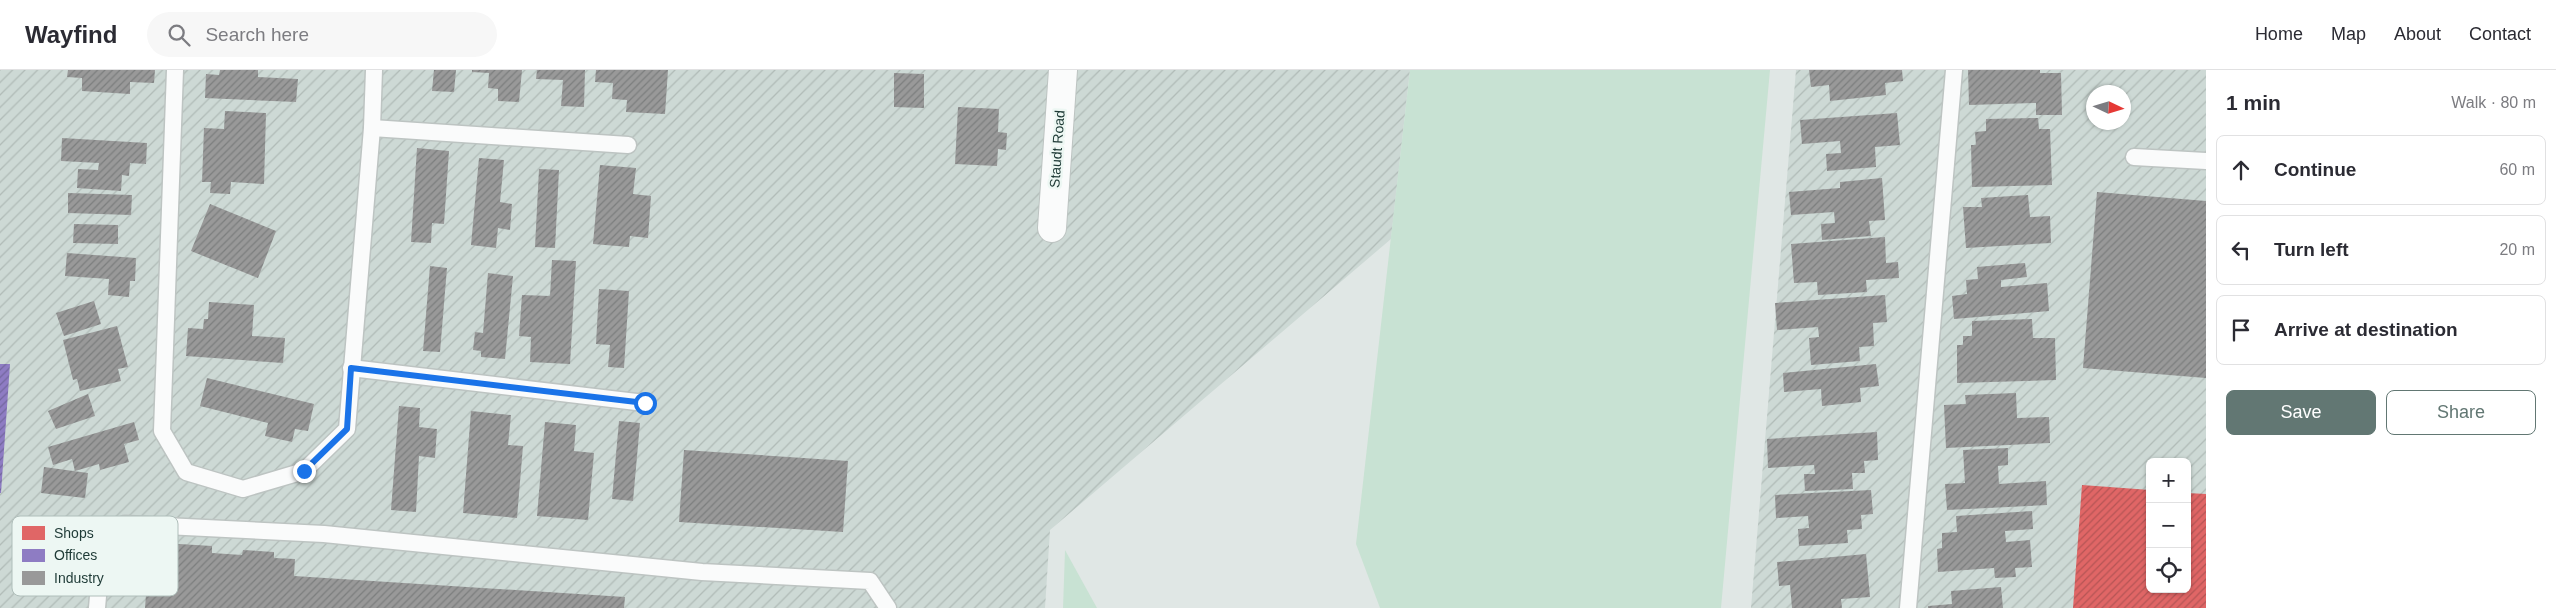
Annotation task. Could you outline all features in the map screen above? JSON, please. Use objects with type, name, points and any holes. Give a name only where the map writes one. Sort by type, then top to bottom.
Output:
[{"type":"street","name":"Staudt Road","points":[[1052,228],[1063,70]]},
{"type":"lane","points":[[175,70],[162,431],[186,472],[243,489],[304,471],[347,429],[372,128],[374,70]]},
{"type":"lane","points":[[1908,608],[1954,70]]},
{"type":"lane","points":[[372,128],[628,145]]},
{"type":"lane","points":[[2134,157],[2206,161]]},
{"type":"lane","points":[[351,368],[645,403]]},
{"type":"lane","points":[[178,527],[324,534],[702,572],[870,581],[888,608]]},
{"type":"shaded area","points":[[0,70],[1410,70],[1391,239],[1050,530],[1045,608],[0,608]]},
{"type":"shaded area","points":[[1796,70],[2206,70],[2206,608],[1751,608]]},
{"type":"green space","points":[[1410,70],[1770,70],[1721,608],[1380,608],[1356,544]]},
{"type":"green space","points":[[1065,550],[1097,608],[1063,608]]},
{"type":"building: Shops","points":[[2082,485],[2146,490],[2146,593],[2191,593],[2191,493],[2206,494],[2206,608],[2073,608]]},
{"type":"building: Offices","points":[[0,364],[10,364],[1,493],[0,493]]},
{"type":"building: Industry","points":[[68,70],[155,70],[154,83],[130,82],[130,94],[82,91],[82,78],[67,77]]},
{"type":"building: Industry","points":[[220,70],[258,70],[258,77],[298,79],[296,102],[205,98],[206,74],[219,75]]},
{"type":"building: Industry","points":[[434,70],[456,70],[454,92],[432,91]]},
{"type":"building: Industry","points":[[472,70],[522,70],[519,102],[498,101],[498,89],[488,88],[489,73],[472,72]]},
{"type":"building: Industry","points":[[537,70],[585,70],[584,107],[561,106],[563,80],[536,79]]},
{"type":"building: Industry","points":[[596,70],[668,70],[665,114],[626,112],[627,100],[612,99],[613,83],[595,82]]},
{"type":"building: Industry","points":[[1809,70],[1902,70],[1903,81],[1885,83],[1886,95],[1830,101],[1829,85],[1811,87]]},
{"type":"building: Industry","points":[[1968,70],[2040,70],[2040,73],[2061,73],[2062,115],[2036,115],[2036,103],[1969,105]]},
{"type":"building: Industry","points":[[894,73],[924,74],[924,108],[894,107]]},
{"type":"building: Industry","points":[[958,107],[999,109],[998,132],[1007,133],[1006,150],[998,149],[997,166],[955,164]]},
{"type":"building: Industry","points":[[225,111],[266,113],[264,184],[231,182],[230,194],[210,193],[211,182],[202,182],[204,128],[224,129]]},
{"type":"building: Industry","points":[[1897,113],[1900,145],[1875,147],[1876,167],[1827,171],[1826,154],[1841,153],[1840,141],[1802,144],[1800,120]]},
{"type":"building: Industry","points":[[2038,118],[2039,129],[2050,129],[2052,185],[1972,187],[1971,145],[1976,145],[1975,132],[1986,131],[1986,119]]},
{"type":"building: Industry","points":[[62,138],[147,143],[146,164],[130,163],[129,176],[122,175],[121,191],[77,188],[78,169],[98,170],[99,163],[61,161]]},
{"type":"building: Industry","points":[[417,148],[449,151],[444,224],[432,223],[431,243],[411,242]]},
{"type":"building: Industry","points":[[479,158],[504,160],[500,202],[512,204],[510,230],[498,228],[496,248],[471,245]]},
{"type":"building: Industry","points":[[600,165],[636,168],[633,194],[651,196],[648,238],[630,236],[629,247],[593,244]]},
{"type":"building: Industry","points":[[539,169],[559,170],[555,248],[535,247]]},
{"type":"building: Industry","points":[[1882,178],[1885,220],[1869,221],[1871,236],[1822,240],[1821,224],[1835,223],[1834,212],[1791,215],[1789,192],[1840,188],[1840,182]]},
{"type":"building: Industry","points":[[2097,192],[2206,201],[2206,378],[2083,368]]},
{"type":"building: Industry","points":[[68,193],[132,195],[131,215],[68,213]]},
{"type":"building: Industry","points":[[2028,195],[2030,217],[2050,216],[2051,243],[1966,248],[1963,207],[1982,207],[1981,198]]},
{"type":"building: Industry","points":[[210,204],[276,231],[258,278],[191,251]]},
{"type":"building: Industry","points":[[74,224],[118,225],[118,244],[73,243]]},
{"type":"building: Industry","points":[[1885,237],[1886,263],[1898,262],[1899,278],[1866,280],[1867,292],[1818,295],[1817,282],[1794,283],[1791,244]]},
{"type":"building: Industry","points":[[67,253],[136,258],[135,281],[130,281],[129,297],[108,295],[109,279],[65,276]]},
{"type":"building: Industry","points":[[552,260],[576,261],[570,364],[530,362],[531,337],[519,336],[522,295],[550,296]]},
{"type":"building: Industry","points":[[2025,263],[2027,277],[2001,280],[2001,287],[2047,283],[2049,311],[1954,319],[1952,296],[1967,294],[1966,280],[1978,279],[1977,267]]},
{"type":"building: Industry","points":[[430,266],[447,268],[440,352],[423,351]]},
{"type":"building: Industry","points":[[488,273],[513,276],[505,359],[481,357],[481,351],[473,350],[475,332],[483,333]]},
{"type":"building: Industry","points":[[599,289],[629,291],[624,368],[608,367],[610,345],[596,344]]},
{"type":"building: Industry","points":[[1885,295],[1887,322],[1873,323],[1874,346],[1859,347],[1860,361],[1811,365],[1809,338],[1819,337],[1818,327],[1777,330],[1775,303]]},
{"type":"building: Industry","points":[[94,301],[101,324],[64,336],[56,313]]},
{"type":"building: Industry","points":[[209,302],[254,305],[252,336],[285,338],[283,363],[186,356],[188,328],[203,329],[204,319],[208,319]]},
{"type":"building: Industry","points":[[2032,319],[2033,338],[2055,338],[2056,380],[1957,383],[1957,345],[1963,345],[1963,336],[1972,336],[1972,321]]},
{"type":"building: Industry","points":[[117,326],[128,367],[118,369],[121,381],[80,391],[77,379],[73,380],[63,340]]},
{"type":"building: Industry","points":[[1876,364],[1879,386],[1860,388],[1861,402],[1822,406],[1821,389],[1784,392],[1783,373]]},
{"type":"building: Industry","points":[[207,378],[314,404],[308,431],[295,429],[292,442],[265,436],[268,423],[200,406]]},
{"type":"building: Industry","points":[[2016,393],[2017,418],[2049,417],[2050,443],[1946,448],[1944,405],[1966,404],[1965,395]]},
{"type":"building: Industry","points":[[88,394],[95,416],[56,429],[48,411]]},
{"type":"building: Industry","points":[[399,406],[420,408],[419,427],[437,429],[435,458],[419,456],[416,512],[391,510]]},
{"type":"building: Industry","points":[[471,411],[511,415],[508,445],[523,446],[517,518],[463,513]]},
{"type":"building: Industry","points":[[619,421],[640,423],[633,501],[612,499]]},
{"type":"building: Industry","points":[[134,422],[139,440],[124,444],[129,462],[100,470],[99,464],[75,471],[72,459],[53,465],[48,447]]},
{"type":"building: Industry","points":[[545,422],[576,425],[574,451],[594,453],[588,520],[537,516]]},
{"type":"building: Industry","points":[[1877,432],[1878,460],[1864,461],[1865,473],[1852,473],[1853,489],[1805,491],[1804,474],[1815,474],[1814,465],[1768,468],[1767,439]]},
{"type":"building: Industry","points":[[2008,448],[2008,465],[1998,466],[1999,484],[2046,481],[2047,505],[1947,510],[1945,484],[1965,483],[1963,450]]},
{"type":"building: Industry","points":[[684,450],[848,461],[843,532],[679,522]]},
{"type":"building: Industry","points":[[44,467],[88,473],[85,498],[41,493]]},
{"type":"building: Industry","points":[[1871,490],[1873,514],[1861,515],[1862,529],[1847,530],[1848,543],[1799,546],[1798,529],[1809,528],[1808,516],[1776,518],[1775,495]]},
{"type":"building: Industry","points":[[2032,511],[2033,529],[2005,531],[2006,542],[2030,540],[2032,567],[2015,568],[2016,577],[1995,578],[1994,568],[1938,572],[1937,549],[1942,548],[1942,533],[1957,532],[1956,516]]},
{"type":"building: Industry","points":[[178,544],[212,546],[212,553],[242,555],[243,550],[274,552],[274,558],[295,559],[294,576],[625,597],[624,608],[145,608],[146,596],[178,596]]},
{"type":"building: Industry","points":[[1866,554],[1870,597],[1841,599],[1842,608],[1792,608],[1790,585],[1779,586],[1777,562]]},
{"type":"building: Industry","points":[[2001,587],[2003,608],[1928,608],[1928,606],[1952,604],[1951,591]]},
{"type":"route","points":[[304,471],[347,429],[351,368],[645,403]]}]
